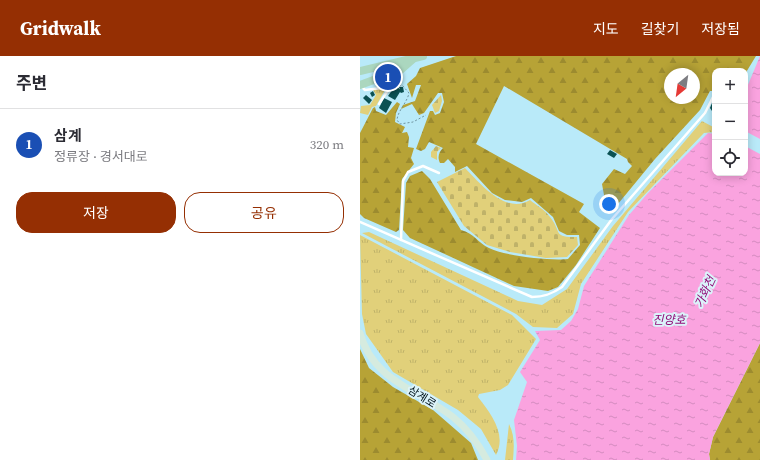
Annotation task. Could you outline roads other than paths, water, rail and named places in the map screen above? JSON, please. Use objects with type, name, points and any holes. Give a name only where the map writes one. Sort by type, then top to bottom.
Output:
[{"type":"main road","points":[[360,71],[423,56]]},
{"type":"main road","points":[[360,85],[378,78],[396,74],[413,58]]},
{"type":"street","name":"삼계로","points":[[360,333],[364,349],[382,372],[453,417],[469,432],[487,460]]},
{"type":"lane","points":[[360,85],[365,90],[390,87],[379,104]]},
{"type":"lane","points":[[360,222],[532,297],[542,297],[553,294],[562,287],[612,218],[704,113],[712,99]]},
{"type":"lane","points":[[401,240],[403,181],[408,172],[423,166],[439,173]]},
{"type":"water","points":[[760,56],[760,139],[748,133],[748,85]]},
{"type":"water","name":"진양호","points":[[708,133],[712,134],[712,176],[748,176],[748,148],[760,154],[760,343],[713,437],[709,454],[710,460],[516,460],[517,446],[514,420],[527,382],[520,372],[540,340],[535,331],[561,330],[571,321],[578,309],[584,286],[629,215],[648,193]]},
{"type":"place","name":"삼계","points":[[388,77]]},
{"type":"water label","name":"가화천","points":[[705,292]]}]
